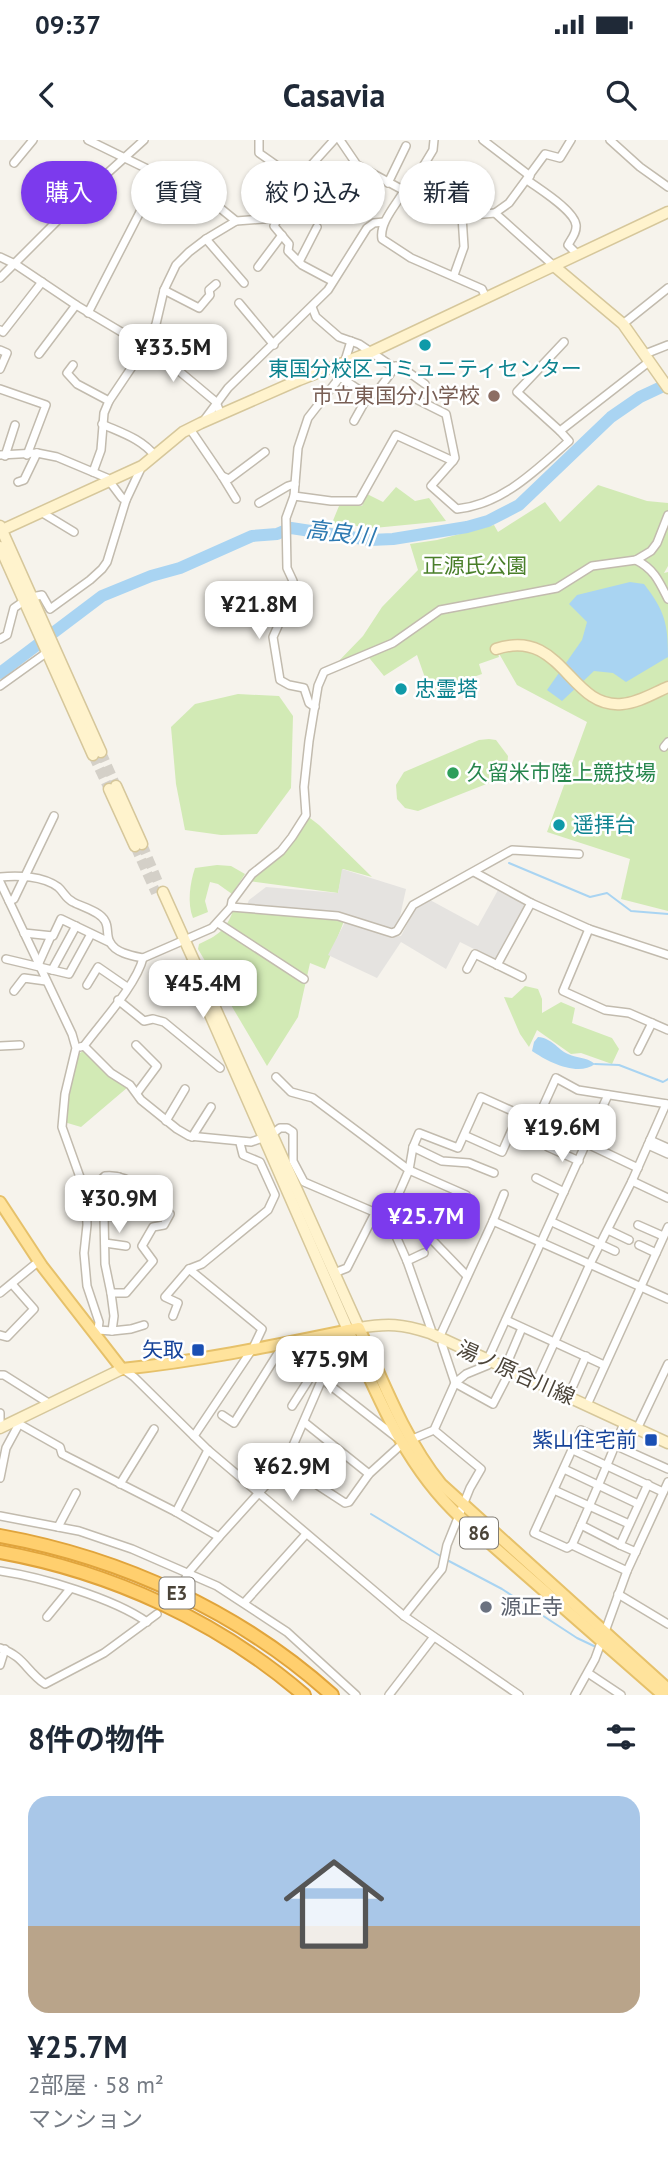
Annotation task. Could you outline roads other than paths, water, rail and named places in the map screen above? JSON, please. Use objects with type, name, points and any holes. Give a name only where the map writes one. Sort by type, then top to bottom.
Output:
[{"type":"highway","name":"E3","points":[[0,1536],[79,1553],[137,1574],[204,1606],[255,1635],[310,1675],[332,1695]]},
{"type":"highway","name":"E3","points":[[0,1552],[74,1569],[132,1589],[195,1620],[244,1651],[304,1695]]},
{"type":"main road","points":[[0,1202],[39,1261],[98,1334],[122,1369],[156,1366],[253,1348],[279,1347],[354,1329]]},
{"type":"main road","name":"86","points":[[354,1329],[404,1441],[462,1511],[603,1637],[663,1695]]},
{"type":"main road","name":"86","points":[[603,1637],[668,1689]]},
{"type":"street","points":[[15,163],[33,140]]},
{"type":"street","points":[[88,140],[134,161]]},
{"type":"street","points":[[117,163],[144,140]]},
{"type":"street","points":[[259,140],[259,153],[270,161]]},
{"type":"street","points":[[315,161],[334,140]]},
{"type":"street","points":[[340,140],[357,165],[399,188]]},
{"type":"street","points":[[426,161],[433,150],[434,140]]},
{"type":"street","points":[[483,140],[568,211],[576,226],[568,245],[578,255]]},
{"type":"street","points":[[571,140],[560,158],[545,153],[509,203],[495,213],[623,324],[668,388]]},
{"type":"street","points":[[610,140],[668,187]]},
{"type":"street","points":[[388,183],[406,146]]},
{"type":"street","points":[[385,221],[399,202]]},
{"type":"street","points":[[97,753],[28,599],[1,529],[142,466],[201,423],[371,352],[668,212]]},
{"type":"street","points":[[227,214],[236,221]]},
{"type":"street","points":[[93,472],[101,450],[103,424],[109,401],[146,346],[156,324],[164,290],[176,265],[206,239],[241,221]]},
{"type":"street","points":[[0,278],[54,224]]},
{"type":"street","points":[[88,313],[134,224]]},
{"type":"street","points":[[274,224],[289,244],[288,251],[299,262],[332,281]]},
{"type":"street","points":[[201,423],[216,402],[328,290],[367,228],[373,224]]},
{"type":"street","points":[[383,224],[380,235],[390,246],[482,289],[486,298]]},
{"type":"street","points":[[454,275],[464,247],[463,224]]},
{"type":"street","points":[[299,262],[317,227]]},
{"type":"street","points":[[258,267],[282,235]]},
{"type":"street","points":[[206,239],[244,283]]},
{"type":"street","points":[[0,257],[146,346],[216,402],[221,415]]},
{"type":"street","points":[[0,330],[3,332],[42,282]]},
{"type":"street","points":[[164,290],[199,308],[210,295],[209,290],[216,284]]},
{"type":"street","points":[[623,324],[668,288]]},
{"type":"street","points":[[239,303],[274,345]]},
{"type":"street","points":[[39,354],[76,305]]},
{"type":"street","points":[[312,307],[316,317],[328,329],[404,369],[425,384]]},
{"type":"street","points":[[315,707],[309,703],[304,688],[280,680],[274,652],[274,631],[294,590],[287,568],[286,518],[294,496],[301,434],[320,400],[340,377],[351,341]]},
{"type":"street","points":[[415,399],[446,414],[455,458],[431,486],[457,509],[471,508],[503,494],[569,441],[517,392],[565,342]]},
{"type":"street","points":[[560,432],[647,357],[668,345]]},
{"type":"street","points":[[0,350],[7,353],[0,369]]},
{"type":"street","points":[[73,365],[67,373],[77,384],[109,401]]},
{"type":"street","points":[[354,421],[368,396],[376,393],[396,366]]},
{"type":"street","points":[[340,377],[368,396]]},
{"type":"street","points":[[0,389],[46,405],[27,455]]},
{"type":"street","points":[[103,424],[137,439],[155,456]]},
{"type":"street","points":[[15,425],[2,455],[37,453],[57,457],[109,481],[126,500]]},
{"type":"street","points":[[190,429],[236,499]]},
{"type":"street","points":[[294,496],[331,501],[359,501],[396,435],[453,461]]},
{"type":"street","points":[[222,476],[229,479],[265,452]]},
{"type":"street","points":[[18,482],[24,480],[37,453]]},
{"type":"street","points":[[0,639],[7,635],[11,612],[28,599],[42,595],[50,609],[96,575],[107,562],[126,500],[142,466]]},
{"type":"street","points":[[259,503],[295,484]]},
{"type":"street","points":[[41,512],[74,532]]},
{"type":"street","points":[[38,965],[61,919],[126,953],[143,958],[218,923],[252,874],[281,851],[306,815],[304,787],[318,686],[324,672],[393,643],[440,610],[557,588],[592,566],[636,560],[657,543],[668,515]]},
{"type":"street","points":[[0,547],[28,599]]},
{"type":"street","points":[[636,560],[649,566],[655,573],[668,598]]},
{"type":"street","points":[[496,649],[519,644],[528,645],[546,654],[580,686],[606,703],[636,701],[668,687]]},
{"type":"street","points":[[0,686],[51,649]]},
{"type":"street","points":[[112,788],[138,845]]},
{"type":"street","points":[[9,901],[14,899],[54,816]]},
{"type":"street","points":[[231,907],[338,916],[392,933],[397,932],[413,905],[512,850],[579,854]]},
{"type":"street","points":[[474,872],[531,903],[590,929],[668,955]]},
{"type":"street","points":[[109,942],[105,920],[68,900],[60,888],[45,881],[25,877],[0,879],[38,965],[80,1047],[130,1085],[166,1121],[192,1137],[251,1142],[280,1128],[287,1128],[293,1132],[293,1161],[304,1182],[387,1218],[407,1261],[432,1329],[442,1344],[455,1383],[493,1404],[522,1328]]},
{"type":"street","points":[[159,893],[354,1329]]},
{"type":"street","points":[[498,965],[531,903]]},
{"type":"street","points":[[218,923],[304,979]]},
{"type":"street","points":[[52,970],[76,926]]},
{"type":"street","points":[[590,929],[563,991],[605,1010],[629,1013],[668,1030]]},
{"type":"street","points":[[24,933],[51,936]]},
{"type":"street","points":[[6,959],[69,974],[91,934]]},
{"type":"street","points":[[467,968],[475,954],[522,977]]},
{"type":"street","points":[[87,985],[102,958]]},
{"type":"street","points":[[143,958],[141,969],[80,1047],[65,1094],[62,1127],[86,1195],[84,1253],[87,1286],[99,1322],[98,1334],[145,1325]]},
{"type":"street","points":[[98,967],[127,987]]},
{"type":"street","points":[[14,991],[24,978],[46,981]]},
{"type":"street","points":[[118,1000],[144,1021],[153,1019],[164,1022],[220,1068]]},
{"type":"street","points":[[638,1051],[652,1023]]},
{"type":"street","points":[[0,1046],[20,1045]]},
{"type":"street","points":[[136,1045],[157,1066],[137,1093]]},
{"type":"street","points":[[276,1077],[291,1092],[313,1098],[409,1170],[466,1195]]},
{"type":"street","points":[[536,1383],[590,1264],[632,1181],[638,1168],[649,1142],[667,1104],[578,1090],[556,1078],[537,1119],[638,1168]]},
{"type":"street","points":[[166,1121],[186,1090]]},
{"type":"street","points":[[285,1464],[345,1503],[349,1502],[369,1474],[404,1441],[434,1430],[455,1383],[466,1374],[488,1366],[506,1320],[608,1095]]},
{"type":"street","points":[[387,1218],[409,1170],[413,1147],[419,1133],[458,1148],[481,1097],[519,1114],[502,1152],[464,1135]]},
{"type":"street","points":[[192,1137],[211,1107]]},
{"type":"street","points":[[268,1136],[334,1273],[354,1329]]},
{"type":"street","points":[[649,1142],[668,1148]]},
{"type":"street","points":[[649,1142],[668,1154]]},
{"type":"street","points":[[173,1316],[178,1303],[164,1297],[189,1269],[202,1264],[268,1210],[275,1195],[260,1162],[243,1155],[240,1143]]},
{"type":"street","points":[[413,1147],[442,1161],[469,1163],[494,1173]]},
{"type":"street","points":[[548,1147],[579,1161]]},
{"type":"street","points":[[86,1195],[104,1176],[119,1177],[127,1179],[147,1193],[170,1214],[164,1225],[153,1227],[142,1246],[153,1261],[126,1293],[111,1293]]},
{"type":"street","points":[[111,1331],[114,1316],[105,1264],[104,1216],[119,1177]]},
{"type":"street","points":[[536,1178],[564,1192]]},
{"type":"street","points":[[632,1181],[668,1198]]},
{"type":"street","points":[[438,1337],[504,1194]]},
{"type":"street","points":[[391,1210],[409,1216],[467,1276]]},
{"type":"street","points":[[334,1273],[347,1268],[375,1213]]},
{"type":"street","points":[[104,1216],[121,1217]]},
{"type":"street","points":[[493,1221],[668,1299]]},
{"type":"street","points":[[552,1222],[615,1251]]},
{"type":"street","points":[[638,1225],[663,1236]]},
{"type":"street","points":[[587,1405],[668,1227]]},
{"type":"street","points":[[608,1230],[629,1240]]},
{"type":"street","points":[[105,1243],[126,1246]]},
{"type":"street","points":[[639,1245],[656,1253]]},
{"type":"street","points":[[407,1261],[424,1253]]},
{"type":"street","points":[[0,1293],[39,1261]]},
{"type":"street","points":[[189,1269],[262,1329],[253,1348],[194,1436]]},
{"type":"street","points":[[0,1335],[7,1337],[34,1309],[12,1284]]},
{"type":"street","points":[[506,1320],[604,1365]]},
{"type":"street","name":"湯ノ原合川線","points":[[354,1329],[388,1324],[404,1325],[438,1337],[668,1443]]},
{"type":"street","points":[[183,1584],[188,1573],[285,1464],[322,1379],[335,1357],[314,1346],[312,1339]]},
{"type":"street","points":[[222,1415],[234,1423],[279,1347],[313,1373],[292,1406]]},
{"type":"street","points":[[568,1397],[586,1356]]},
{"type":"street","points":[[637,1429],[668,1364]]},
{"type":"street","points":[[0,1413],[0,1428],[17,1423],[122,1369],[134,1377],[208,1450],[404,1616],[519,1695]]},
{"type":"street","points":[[0,1375],[50,1404]]},
{"type":"street","points":[[322,1379],[404,1441]]},
{"type":"street","points":[[303,1422],[369,1474]]},
{"type":"street","points":[[0,1478],[6,1448],[17,1423]]},
{"type":"street","points":[[17,1423],[60,1447],[62,1454],[219,1537]]},
{"type":"street","points":[[624,1423],[615,1445],[607,1465],[598,1485],[590,1506],[572,1545],[567,1548],[534,1533],[581,1430],[615,1445],[668,1469]]},
{"type":"street","points":[[120,1485],[155,1429]]},
{"type":"street","points":[[404,1616],[442,1569],[447,1545],[481,1469],[434,1430]]},
{"type":"street","points":[[176,1512],[208,1450]]},
{"type":"street","points":[[573,1450],[663,1492]]},
{"type":"street","points":[[564,1469],[638,1504]]},
{"type":"street","points":[[575,1695],[603,1637],[627,1571],[668,1482]]},
{"type":"street","points":[[620,1545],[648,1485]]},
{"type":"street","points":[[554,1490],[629,1524]]},
{"type":"street","points":[[58,1527],[76,1493]]},
{"type":"street","points":[[0,1516],[79,1531],[217,1586],[288,1632],[356,1695]]},
{"type":"street","points":[[581,1525],[636,1552]]},
{"type":"street","points":[[244,1603],[306,1534]]},
{"type":"street","points":[[572,1545],[627,1571]]},
{"type":"street","points":[[0,1571],[28,1575],[70,1589],[135,1613],[147,1622]]},
{"type":"street","points":[[47,1617],[70,1589]]},
{"type":"street","points":[[618,1594],[668,1624]]},
{"type":"street","points":[[0,1665],[3,1648],[18,1655],[35,1677],[45,1684],[104,1653],[157,1614]]},
{"type":"street","points":[[389,1695],[433,1638]]},
{"type":"street","points":[[587,1673],[621,1695]]},
{"type":"water","points":[[630,582],[644,584],[657,602],[666,627],[668,657],[626,682],[613,673],[594,671],[562,701],[547,690],[582,640],[587,622],[569,604],[577,595]]},
{"type":"water","points":[[538,1037],[547,1039],[568,1054],[595,1064],[580,1069],[546,1060],[532,1051]]},
{"type":"waterway","name":"高良川","points":[[0,673],[102,596],[151,576],[180,568],[252,536],[277,534],[291,528],[370,540],[393,539],[488,521],[519,505],[611,417],[640,397],[668,384]]},
{"type":"waterway","points":[[509,863],[590,897],[607,893],[631,911],[668,914]]},
{"type":"waterway","points":[[595,1064],[619,1065],[663,1082],[668,1079]]},
{"type":"waterway","points":[[371,1514],[442,1557]]},
{"type":"waterway","points":[[447,1560],[502,1589],[577,1638],[596,1647]]},
{"type":"tunnel","points":[[101,752],[116,786]]},
{"type":"tunnel","points":[[93,755],[109,789]]},
{"type":"tunnel","points":[[142,844],[158,882]]},
{"type":"tunnel","points":[[135,846],[156,893]]},
{"type":"place","name":"東国分校区コミュニティセンター","points":[[425,345]]},
{"type":"place","name":"市立東国分小学校","points":[[494,396]]},
{"type":"place","name":"忠霊塔","points":[[401,689]]},
{"type":"place","name":"久留米市陸上競技場","points":[[453,773]]},
{"type":"place","name":"遥拝台","points":[[559,825]]},
{"type":"place","name":"矢取","points":[[198,1350]]},
{"type":"place","name":"紫山住宅前","points":[[651,1440]]},
{"type":"place","name":"源正寺","points":[[486,1607]]},
{"type":"park label","name":"正源氏公園","points":[[475,566]]}]
